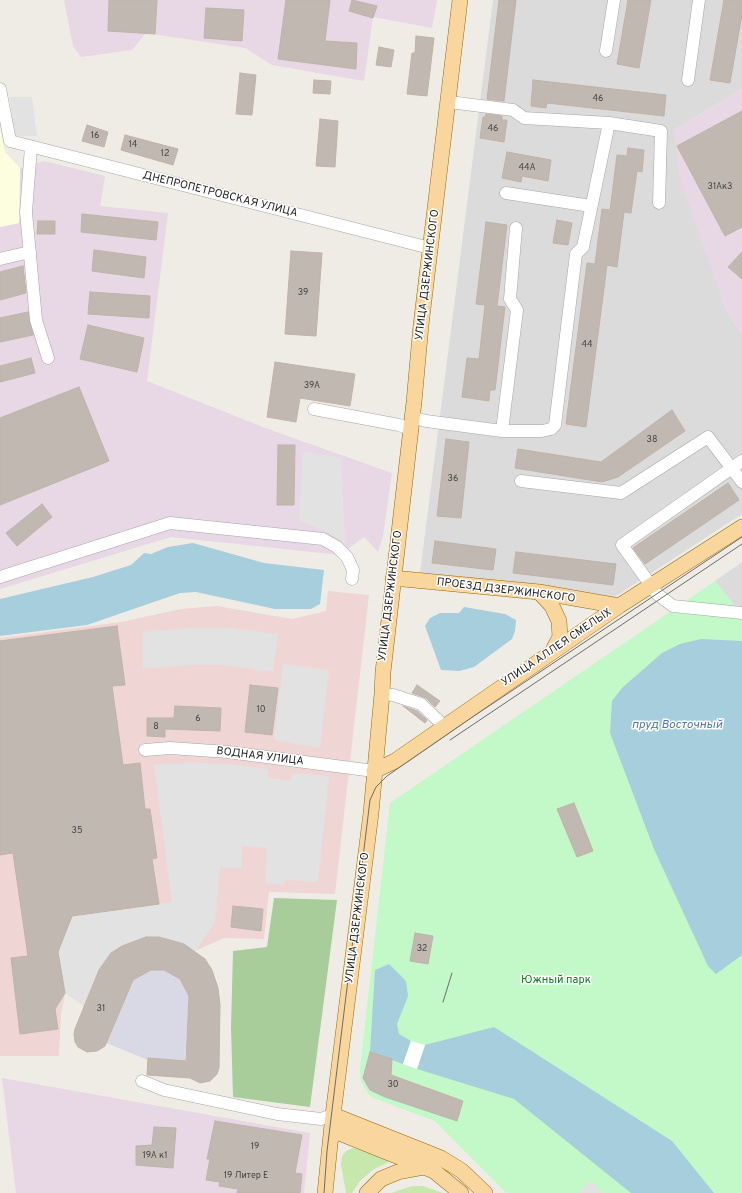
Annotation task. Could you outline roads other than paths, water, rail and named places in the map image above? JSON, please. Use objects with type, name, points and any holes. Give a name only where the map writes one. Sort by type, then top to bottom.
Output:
[{"type":"main road","name":"УЛИЦА ДЗЕРЖИНСКОГО","points":[[326,1193],[330,1162],[332,1123],[371,813],[382,694],[382,672],[430,248],[449,102],[460,0]]},
{"type":"main road","name":"УЛИЦА АЛЛЕЯ СМЕЛЫХ","points":[[374,771],[395,761],[619,606],[742,527]]},
{"type":"main road","name":"ПРОЕЗД ДЗЕРЖИНСКОГО","points":[[393,578],[539,592],[619,606]]},
{"type":"main road","points":[[539,592],[552,606],[559,621],[560,637],[554,648],[555,650]]},
{"type":"main road","points":[[332,1123],[434,1171],[461,1193]]},
{"type":"main road","points":[[332,1123],[441,1158],[462,1171],[485,1193]]},
{"type":"main road","points":[[330,1162],[336,1193]]},
{"type":"main road","points":[[367,1193],[381,1179],[398,1172],[440,1166],[462,1171]]},
{"type":"street","points":[[606,51],[614,0]]},
{"type":"street","points":[[688,80],[699,0]]},
{"type":"street","points":[[0,89],[6,137]]},
{"type":"street","points":[[449,102],[513,110],[524,118],[609,123],[661,132],[659,203]]},
{"type":"street","points":[[314,409],[399,425],[426,421],[502,431],[542,431],[551,429],[555,426],[576,254],[583,247],[590,206],[601,168],[609,123]]},
{"type":"street","name":"ДНЕПРОПЕТРОВСКАЯ УЛИЦА","points":[[6,137],[31,147],[430,248]]},
{"type":"street","points":[[31,147],[26,212],[36,320],[48,358]]},
{"type":"street","points":[[506,193],[590,206]]},
{"type":"street","points":[[502,431],[517,310],[510,299],[516,228]]},
{"type":"street","points":[[0,259],[30,252]]},
{"type":"street","points":[[521,481],[621,493],[708,437],[737,464],[742,482]]},
{"type":"street","points":[[737,464],[622,545],[651,586],[662,599],[673,606],[742,613]]},
{"type":"street","points":[[0,577],[170,523],[323,539],[337,547],[347,557],[354,570],[352,579]]},
{"type":"street","points":[[382,694],[393,695],[422,704],[444,726]]},
{"type":"street","name":"ВОДНАЯ УЛИЦА","points":[[145,750],[170,748],[228,752],[374,771]]},
{"type":"street","points":[[142,1081],[164,1090],[277,1114],[321,1119],[332,1123]]},
{"type":"water","points":[[193,543],[264,563],[324,570],[320,604],[311,609],[275,609],[196,592],[180,593],[87,625],[0,636],[0,599],[93,577],[131,565],[144,553],[151,554],[168,547]]},
{"type":"water","points":[[464,607],[505,614],[516,620],[515,631],[512,639],[474,667],[459,671],[441,670],[425,626],[430,618],[440,613],[459,613]]},
{"type":"water","name":"пруд Восточный","points":[[701,639],[742,641],[742,955],[716,974],[708,966],[654,849],[610,733],[612,701],[622,688],[662,653],[680,644]]},
{"type":"water","points":[[389,964],[406,981],[408,996],[397,1024],[399,1034],[411,1041],[403,1064],[370,1052],[375,970]]},
{"type":"water","points":[[494,1027],[672,1141],[714,1193],[631,1193],[514,1099],[417,1069],[425,1045]]},
{"type":"tram line","points":[[324,1193],[327,1151],[370,800],[376,787],[387,776],[474,716],[742,537]]},
{"type":"tram line","points":[[450,740],[742,544]]},
{"type":"tram line","points":[[443,1002],[452,973]]},
{"type":"park label","name":"Южный парк","points":[[556,981]]}]
